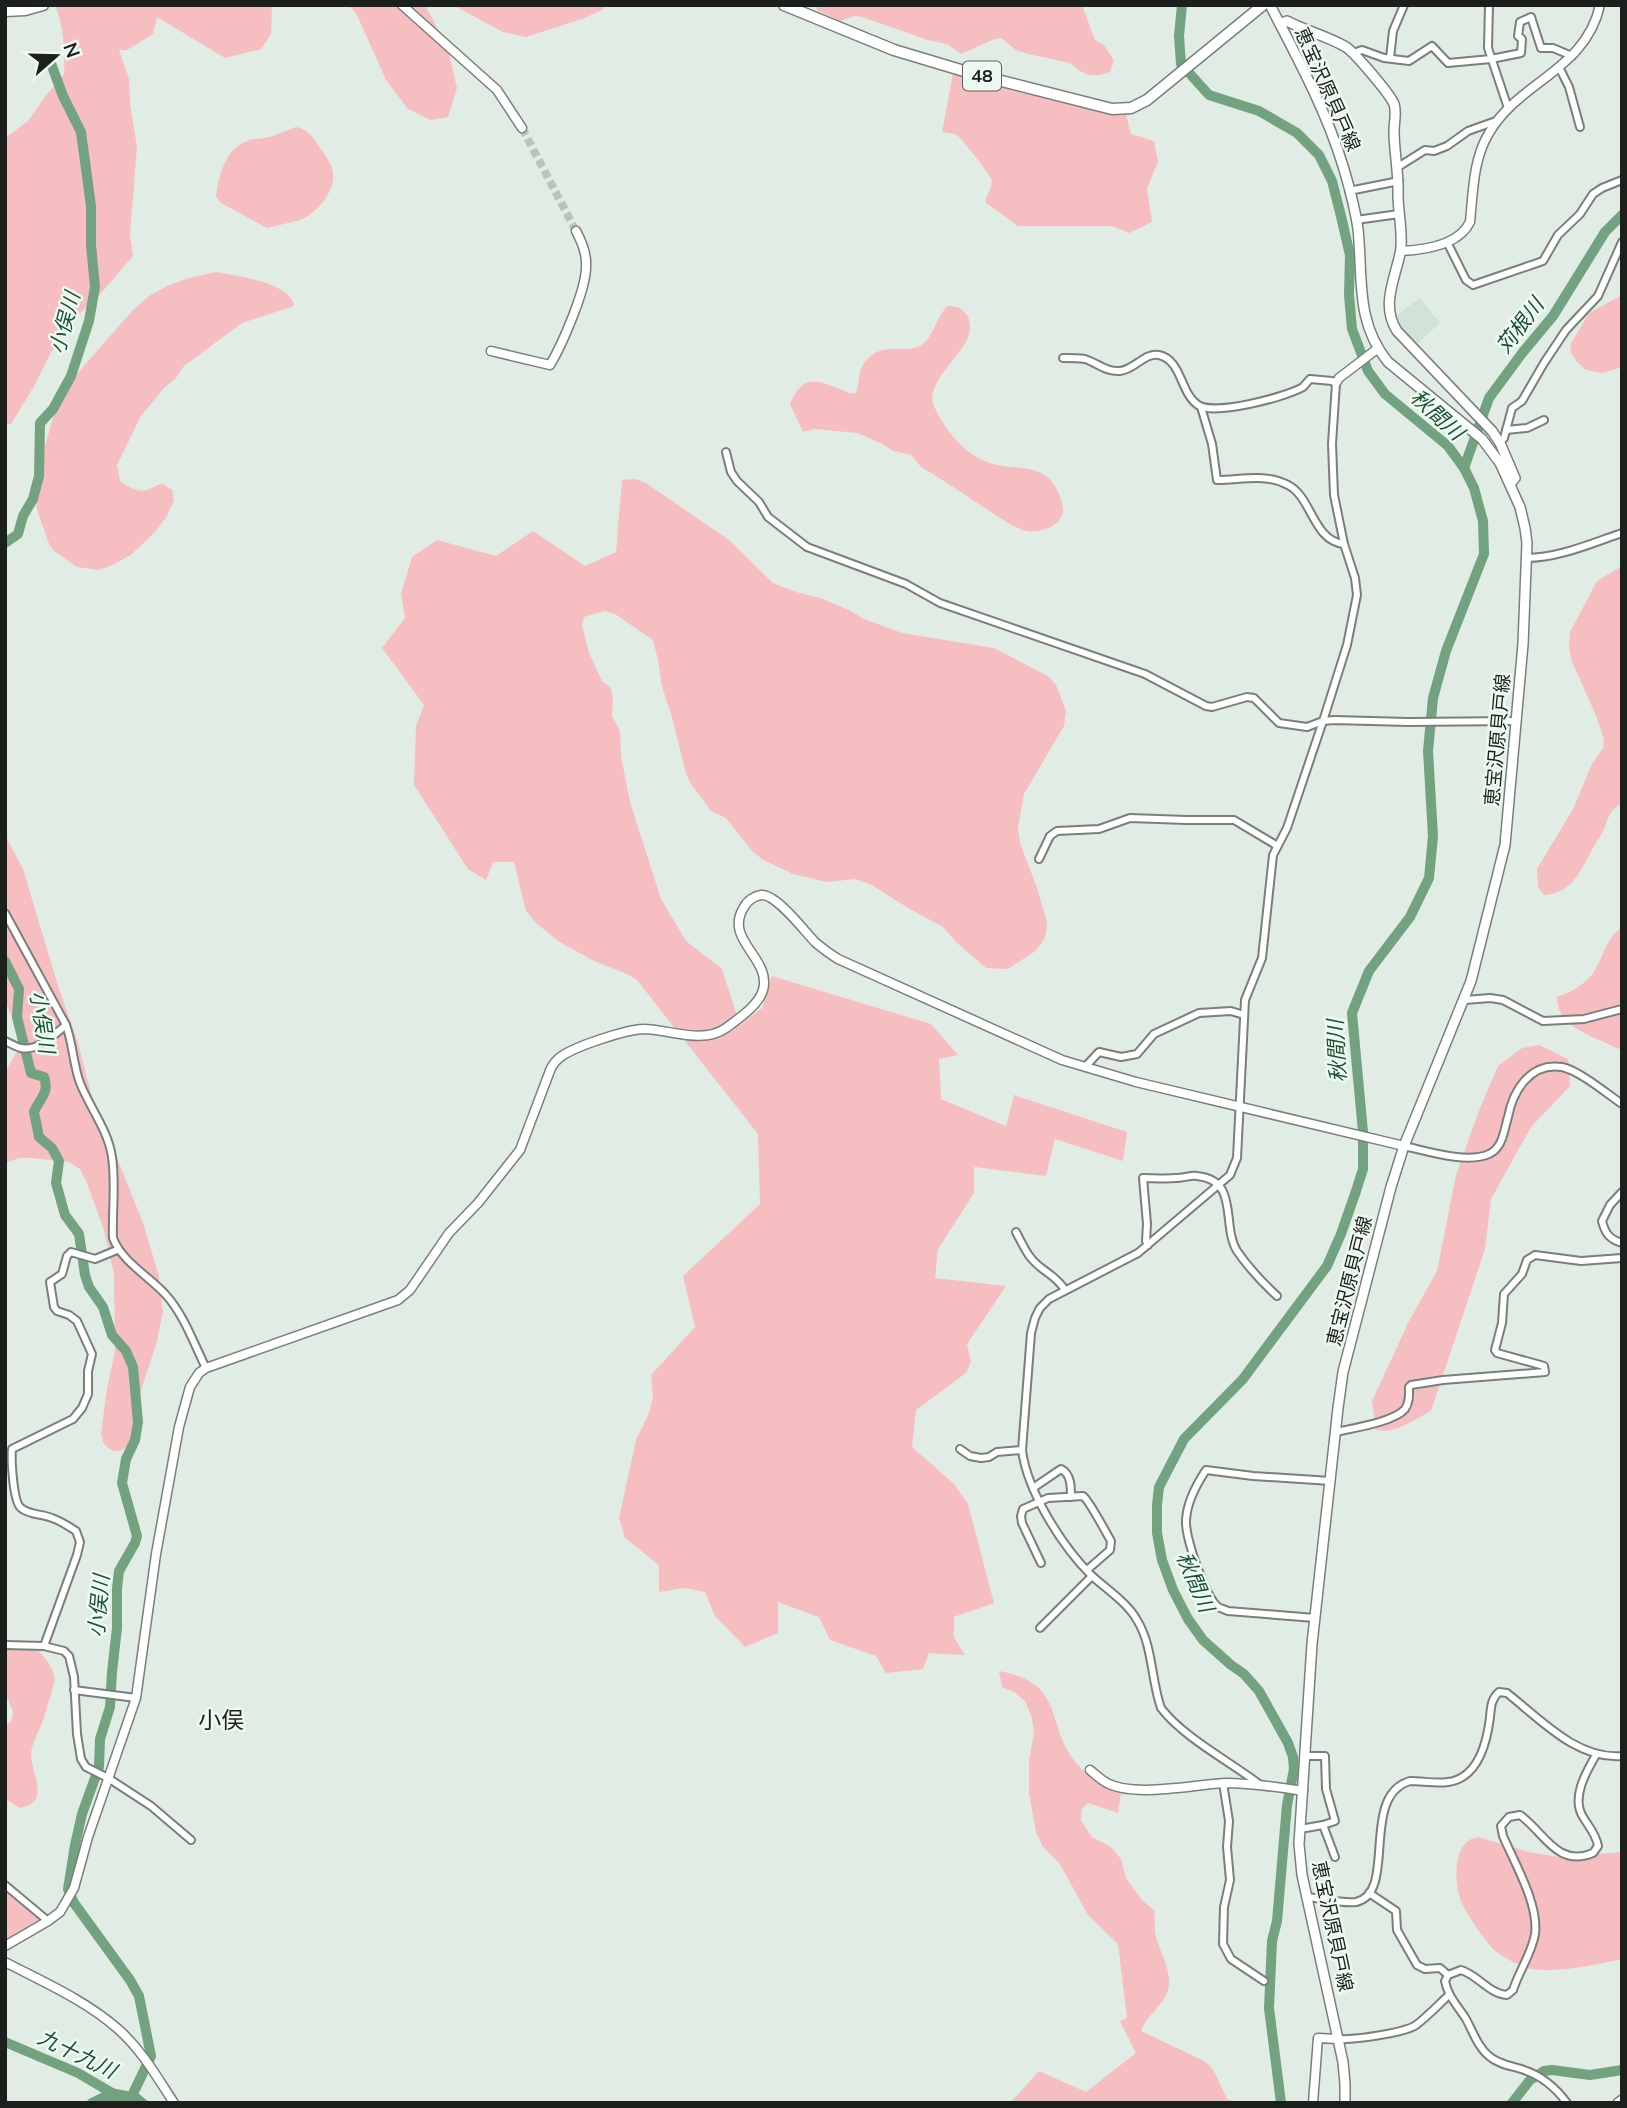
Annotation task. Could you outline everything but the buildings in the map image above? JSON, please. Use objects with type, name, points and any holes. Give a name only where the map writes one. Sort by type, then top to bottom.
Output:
[{"type":"main road","points":[[5,10],[25,10],[43,5]]},
{"type":"main road","name":"48","points":[[784,5],[894,50],[974,74],[1112,109],[1139,105],[1263,5]]},
{"type":"main road","name":"恵宝沢原貝戸線","points":[[1270,5],[1335,141],[1356,219],[1364,314],[1374,352],[1482,439],[1500,463],[1520,507],[1525,528],[1523,644],[1505,845],[1465,1000],[1404,1146],[1388,1199],[1343,1372],[1336,1432],[1315,1618],[1300,1790],[1300,1860],[1339,2039],[1345,2103]]},
{"type":"main road","name":"恵宝沢原貝戸線","points":[[1280,24],[1287,21],[1354,53],[1393,101],[1396,113],[1394,130],[1401,251],[1392,279],[1389,302],[1392,323],[1478,415],[1500,443],[1515,478],[1510,484]]},
{"type":"street","points":[[402,5],[496,90],[522,128]]},
{"type":"street","points":[[1390,58],[1392,31],[1404,5]]},
{"type":"street","points":[[1489,5],[1488,41],[1491,59],[1508,108]]},
{"type":"street","points":[[1401,251],[1447,242],[1464,232],[1470,222],[1482,145],[1496,121],[1584,44],[1593,29],[1600,5]]},
{"type":"street","points":[[1354,53],[1362,50],[1409,61],[1432,46],[1448,63],[1521,53],[1522,39],[1518,36],[1520,22],[1531,17],[1541,48],[1553,48],[1573,56]]},
{"type":"street","points":[[1559,67],[1569,87],[1580,127]]},
{"type":"street","points":[[1398,167],[1425,150],[1434,151],[1447,146],[1468,131],[1496,121]]},
{"type":"street","points":[[1447,242],[1466,280],[1473,285],[1532,265],[1543,261],[1558,234],[1580,214],[1593,194],[1622,180]]},
{"type":"street","points":[[1349,191],[1399,181]]},
{"type":"street","points":[[1356,219],[1399,214]]},
{"type":"street","points":[[491,351],[550,365],[559,350],[584,282],[586,265],[583,244],[576,230]]},
{"type":"street","points":[[1500,443],[1504,438],[1512,408],[1522,401],[1566,330],[1598,296],[1622,242]]},
{"type":"street","points":[[1259,1784],[1168,1717],[1161,1708],[1144,1634],[1137,1618],[1068,1549],[1033,1488],[1024,1465],[1023,1450],[1031,1333],[1040,1308],[1049,1299],[1138,1253],[1230,1175],[1235,1167],[1245,1000],[1262,958],[1270,870],[1276,845],[1287,828],[1323,721],[1347,645],[1357,595],[1334,495],[1332,444],[1336,383],[1374,352]]},
{"type":"street","points":[[1063,358],[1084,359],[1110,371],[1132,368],[1148,357],[1159,355],[1172,363],[1188,393],[1201,407],[1212,444],[1217,480],[1262,477],[1288,485],[1298,493],[1325,533],[1336,542],[1344,544]]},
{"type":"street","points":[[1201,407],[1216,408],[1254,403],[1304,386],[1310,379],[1336,383]]},
{"type":"street","points":[[1506,430],[1527,428],[1544,420]]},
{"type":"street","points":[[726,453],[737,481],[759,502],[768,517],[807,547],[906,584],[940,603],[1145,674],[1206,706],[1212,707],[1247,697],[1254,698],[1279,723],[1307,727],[1323,721],[1515,721]]},
{"type":"street","points":[[1526,558],[1574,549],[1622,533]]},
{"type":"street","points":[[1039,859],[1050,836],[1057,831],[1099,829],[1130,818],[1234,820],[1276,845]]},
{"type":"street","points":[[5,1946],[48,1921],[62,1909],[74,1888],[136,1698],[156,1554],[179,1427],[190,1387],[199,1373],[206,1368],[398,1300],[410,1290],[449,1233],[478,1203],[520,1150],[551,1068],[561,1057],[616,1034],[631,1031],[642,1029],[702,1036],[719,1033],[731,1024],[753,1005],[764,985],[760,967],[740,934],[737,920],[747,902],[760,895],[770,897],[781,905],[817,943],[838,959],[1062,1060],[1239,1106],[1404,1146],[1478,1157],[1490,1154],[1500,1145],[1516,1091],[1524,1080],[1540,1070],[1552,1067],[1566,1069],[1622,1104]]},
{"type":"street","points":[[5,913],[66,1025],[76,1072],[112,1155],[113,1238],[117,1250],[167,1296],[206,1368]]},
{"type":"street","points":[[1465,1000],[1503,1000],[1543,1021],[1584,1018],[1622,1009]]},
{"type":"street","points":[[1085,1067],[1099,1052],[1121,1057],[1138,1054],[1154,1034],[1199,1013],[1231,1011],[1244,1015]]},
{"type":"street","points":[[5,1041],[22,1049],[30,1048],[48,1040],[66,1025]]},
{"type":"street","points":[[1148,1245],[1143,1178],[1198,1176],[1219,1184],[1223,1188],[1229,1210],[1236,1249],[1278,1296]]},
{"type":"street","points":[[1622,1192],[1610,1205],[1602,1221],[1607,1235],[1622,1243]]},
{"type":"street","points":[[1016,1232],[1030,1258],[1054,1275],[1066,1290]]},
{"type":"street","points":[[44,1646],[77,1555],[79,1535],[61,1522],[21,1509],[14,1484],[12,1449],[74,1419],[88,1394],[88,1371],[92,1354],[77,1321],[54,1307],[50,1282],[63,1273],[68,1253],[74,1252],[95,1259],[117,1250]]},
{"type":"street","points":[[1336,1432],[1399,1413],[1407,1406],[1411,1385],[1545,1372],[1544,1366],[1496,1353],[1495,1350],[1502,1323],[1503,1301],[1507,1290],[1518,1280],[1527,1260],[1535,1255],[1581,1261],[1622,1258]]},
{"type":"street","points":[[960,1449],[970,1456],[981,1458],[997,1452],[1023,1450]]},
{"type":"street","points":[[1033,1488],[1061,1469],[1066,1471],[1070,1480],[1071,1497]]},
{"type":"street","points":[[1315,1618],[1219,1608],[1205,1588],[1186,1520],[1192,1493],[1206,1470],[1331,1481]]},
{"type":"street","points":[[1040,1628],[1110,1550],[1111,1541],[1087,1498],[1048,1498],[1023,1509],[1022,1523],[1041,1563]]},
{"type":"street","points":[[5,1645],[44,1646],[64,1651],[69,1656],[72,1662],[81,1759],[86,1767],[151,1806],[191,1840]]},
{"type":"street","points":[[74,1690],[136,1698]]},
{"type":"street","points":[[1307,1897],[1354,1902],[1369,1893],[1376,1875],[1380,1828],[1389,1798],[1404,1782],[1451,1782],[1473,1768],[1487,1738],[1492,1700],[1497,1693],[1507,1693],[1572,1743],[1596,1755],[1622,1756]]},
{"type":"street","points":[[1567,2103],[1543,2079],[1501,2063],[1480,2047],[1466,2019],[1450,1996],[1445,1981],[1448,1975],[1464,1970],[1498,1993],[1510,1994],[1532,1943],[1535,1924],[1531,1903],[1503,1836],[1502,1826],[1509,1817],[1520,1815],[1563,1854],[1576,1857],[1593,1853],[1598,1846],[1596,1838],[1582,1816],[1578,1803],[1587,1770],[1596,1755]]},
{"type":"street","points":[[1300,1829],[1335,1821],[1326,1789],[1325,1756],[1305,1756]]},
{"type":"street","points":[[1090,1770],[1108,1783],[1123,1789],[1223,1783],[1259,1784],[1300,1790]]},
{"type":"street","points":[[1223,1783],[1229,1821],[1227,1847],[1230,1880],[1224,1908],[1223,1944],[1231,1959],[1264,1981]]},
{"type":"street","points":[[1323,1825],[1335,1857]]},
{"type":"street","points":[[5,1885],[48,1921]]},
{"type":"street","points":[[1369,1893],[1396,1911],[1397,1930],[1417,1965],[1425,1969],[1440,1968],[1448,1975]]},
{"type":"street","points":[[5,1962],[102,2016],[120,2030],[143,2057],[174,2103]]},
{"type":"street","points":[[1313,2103],[1318,2038],[1353,2039],[1400,2032],[1413,2027],[1450,1996]]},
{"type":"shaded area","points":[[55,5],[272,5],[271,34],[261,49],[225,58],[157,17],[153,34],[127,50],[119,50],[129,79],[137,147],[130,234],[133,256],[96,299],[80,313],[50,354],[11,424],[5,424],[5,138],[28,121],[64,74],[63,39]]},
{"type":"shaded area","points":[[348,5],[425,5],[448,49],[457,88],[448,117],[430,120],[408,109],[386,80],[356,13]]},
{"type":"shaded area","points":[[453,5],[608,5],[582,19],[526,37],[503,32]]},
{"type":"shaded area","points":[[816,5],[1082,5],[1095,40],[1104,45],[1114,61],[1110,72],[1089,75],[1070,63],[1016,50],[1001,38],[961,54],[947,44],[862,17],[855,16],[840,21],[817,10]]},
{"type":"shaded area","points":[[953,73],[1126,114],[1131,134],[1154,141],[1158,162],[1147,188],[1152,222],[1129,233],[1112,226],[1018,226],[985,202],[992,180],[958,136],[942,132]]},
{"type":"shaded area","points":[[296,127],[313,137],[332,170],[331,187],[318,207],[300,220],[267,228],[221,203],[216,197],[219,180],[224,164],[233,150],[252,139],[270,137]]},
{"type":"shaded area","points":[[216,272],[273,286],[291,298],[294,306],[242,323],[184,366],[176,378],[164,388],[141,416],[117,465],[120,481],[133,488],[144,491],[163,484],[172,490],[174,500],[167,516],[132,554],[115,564],[99,570],[77,567],[54,551],[49,544],[35,498],[39,468],[58,403],[76,375],[132,311],[149,296],[189,278]]},
{"type":"shaded area","points":[[1622,295],[1622,367],[1603,373],[1586,370],[1571,353],[1570,345],[1589,313]]},
{"type":"shaded area","points":[[1420,298],[1440,323],[1415,346],[1393,318]]},
{"type":"shaded area","points":[[947,306],[964,311],[969,319],[970,331],[964,345],[934,389],[934,406],[952,435],[978,458],[1003,466],[1038,472],[1047,477],[1055,486],[1063,510],[1059,520],[1049,528],[1039,531],[1022,530],[921,467],[911,455],[891,450],[857,433],[814,429],[803,432],[790,404],[799,388],[809,382],[856,393],[861,370],[872,355],[879,351],[910,349],[924,343]]},
{"type":"shaded area","points":[[636,479],[646,483],[729,540],[773,583],[820,598],[902,633],[994,648],[1048,676],[1056,685],[1066,711],[1064,726],[1024,794],[1018,828],[1020,843],[1047,922],[1046,934],[1034,952],[1008,969],[986,968],[943,927],[872,885],[855,879],[827,882],[793,874],[763,860],[752,851],[726,818],[711,811],[689,781],[662,687],[653,640],[615,614],[605,611],[584,617],[582,625],[589,653],[602,681],[610,687],[613,697],[612,716],[620,731],[621,756],[630,802],[661,899],[686,941],[722,969],[740,1025],[762,1008],[772,976],[931,1024],[958,1055],[939,1059],[941,1099],[1006,1126],[1014,1095],[1127,1132],[1123,1161],[1055,1139],[1046,1176],[974,1167],[974,1193],[938,1249],[935,1278],[1006,1286],[967,1344],[971,1362],[966,1373],[916,1410],[912,1447],[954,1484],[968,1504],[994,1603],[954,1617],[954,1637],[965,1655],[929,1653],[923,1669],[886,1673],[876,1656],[830,1640],[819,1617],[778,1602],[778,1633],[745,1647],[715,1616],[705,1592],[684,1588],[659,1592],[659,1565],[625,1538],[619,1518],[636,1440],[649,1413],[653,1397],[651,1375],[695,1327],[683,1276],[760,1204],[758,1134],[637,980],[558,941],[536,923],[526,911],[514,862],[493,862],[486,880],[468,869],[414,785],[416,726],[424,705],[382,648],[405,618],[401,594],[412,557],[437,540],[496,556],[533,531],[585,566],[616,552],[622,480]]},
{"type":"shaded area","points":[[1622,566],[1622,804],[1612,811],[1575,879],[1562,890],[1544,895],[1538,887],[1537,869],[1573,809],[1592,764],[1603,748],[1604,740],[1571,659],[1570,632],[1597,581]]},
{"type":"shaded area","points":[[5,835],[23,869],[78,1043],[94,1105],[107,1129],[143,1223],[159,1276],[163,1312],[156,1345],[141,1390],[131,1436],[127,1446],[121,1451],[107,1447],[101,1433],[115,1351],[114,1274],[104,1230],[87,1183],[80,1169],[69,1162],[19,1158],[5,1163],[5,1072],[19,1048],[20,1038],[5,993]]},
{"type":"shaded area","points":[[1622,928],[1622,1050],[1589,1036],[1570,1024],[1561,1012],[1557,997],[1575,989],[1591,976],[1608,943]]},
{"type":"shaded area","points":[[1539,1045],[1568,1059],[1570,1086],[1531,1127],[1491,1199],[1485,1249],[1431,1411],[1398,1428],[1376,1430],[1372,1401],[1409,1321],[1437,1271],[1456,1175],[1480,1108],[1498,1066],[1522,1048]]},
{"type":"shaded area","points":[[12,1645],[33,1646],[49,1663],[54,1679],[31,1754],[38,1794],[30,1805],[20,1808],[5,1799],[5,1727],[12,1720],[13,1712],[5,1692],[5,1648]]},
{"type":"shaded area","points":[[999,1671],[1021,1677],[1045,1695],[1066,1748],[1076,1763],[1097,1781],[1121,1794],[1118,1813],[1088,1803],[1082,1809],[1081,1821],[1092,1837],[1111,1847],[1121,1859],[1126,1878],[1141,1899],[1154,1910],[1156,1937],[1169,1983],[1166,1996],[1141,2031],[1206,2062],[1214,2071],[1227,2099],[1240,2103],[1010,2103],[1039,2071],[1086,2092],[1136,2053],[1120,2021],[1127,2018],[1118,1944],[1088,1915],[1060,1864],[1043,1847],[1036,1832],[1029,1793],[1029,1760],[1034,1732],[1032,1718],[1025,1701],[1002,1687]]},
{"type":"shaded area","points":[[1478,1837],[1529,1852],[1560,1857],[1622,1852],[1622,1959],[1576,1968],[1542,1970],[1523,1966],[1494,1950],[1467,1912],[1457,1884],[1459,1854],[1463,1846]]},
{"type":"shaded area","points":[[5,1890],[40,1921],[5,1941]]},
{"type":"shaded area","points":[[111,2088],[138,2093],[150,2103],[96,2103],[87,2100]]},
{"type":"waterway","name":"秋間川","points":[[1182,5],[1179,36],[1181,64],[1209,95],[1259,111],[1297,133],[1319,155],[1332,181],[1350,255],[1352,329],[1368,371],[1385,394],[1448,446],[1474,488],[1483,521],[1484,554],[1446,651],[1433,698],[1428,751],[1433,836],[1429,878],[1410,917],[1369,971],[1352,1013],[1363,1132],[1363,1169],[1356,1191],[1327,1266],[1243,1379],[1184,1439],[1159,1487],[1157,1533],[1162,1560],[1173,1590],[1203,1640],[1244,1674],[1259,1691],[1293,1757],[1294,1769],[1287,1805],[1277,1921],[1272,1941],[1269,2008],[1281,2103]]},
{"type":"waterway","name":"小俣川","points":[[5,543],[18,534],[23,516],[33,499],[39,476],[40,423],[53,409],[71,376],[89,321],[95,287],[91,206],[81,132],[63,96],[49,58]]},
{"type":"waterway","name":"苅根川","points":[[1464,468],[1489,398],[1553,316],[1605,232],[1622,215]]},
{"type":"waterway","name":"小俣川","points":[[5,961],[19,989],[17,1017],[31,1073],[44,1077],[46,1087],[34,1112],[39,1137],[52,1148],[59,1161],[56,1183],[65,1215],[79,1234],[89,1287],[103,1307],[112,1335],[126,1351],[133,1367],[138,1422],[135,1440],[126,1459],[122,1483],[137,1536],[119,1571],[110,1707],[100,1739],[99,1767],[82,1814],[68,1889],[74,1903],[139,1996],[151,2056],[129,2102]]},
{"type":"waterway","name":"九十九川","points":[[5,2042],[78,2073],[119,2097]]},
{"type":"waterway","points":[[1512,2103],[1530,2080],[1544,2071],[1590,2075],[1622,2070]]},
{"type":"tunnel","points":[[522,128],[576,231]]},
{"type":"district","name":"小俣","points":[[221,1720]]}]
